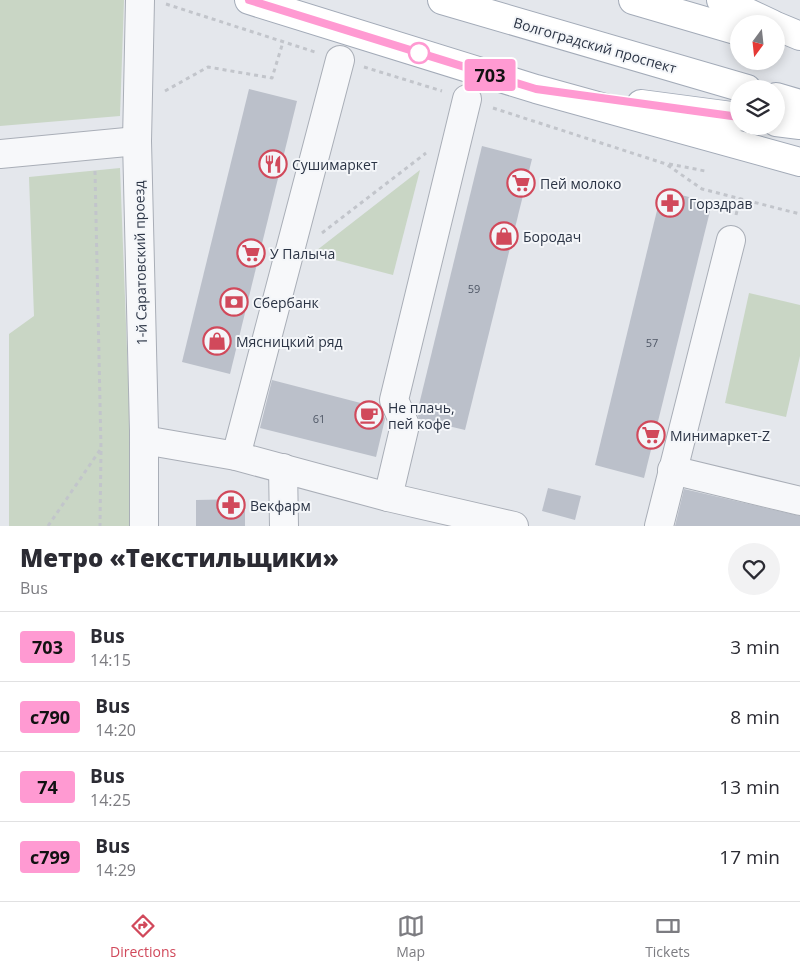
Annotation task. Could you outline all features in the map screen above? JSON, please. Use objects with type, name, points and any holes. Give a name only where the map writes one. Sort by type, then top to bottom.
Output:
[{"type":"main road","points":[[249,0],[536,89],[800,162]]},
{"type":"main road","name":"Волгоградский проспект","points":[[442,0],[730,84]]},
{"type":"main road","points":[[633,0],[730,28]]},
{"type":"main road","points":[[721,0],[753,15]]},
{"type":"main road","points":[[785,30],[800,36]]},
{"type":"main road","points":[[785,45],[800,49]]},
{"type":"main road","points":[[536,89],[730,116]]},
{"type":"main road","points":[[785,100],[800,104]]},
{"type":"main road","points":[[785,123],[800,125]]},
{"type":"street","name":"1-й Саратовский проезд","points":[[140,0],[137,141],[144,440],[144,526]]},
{"type":"street","points":[[236,456],[340,60]]},
{"type":"street","points":[[388,497],[405,425],[394,400],[467,99]]},
{"type":"street","points":[[0,154],[137,141]]},
{"type":"street","points":[[659,526],[731,240]]},
{"type":"street","points":[[144,440],[236,456],[388,497],[514,526]]},
{"type":"street","points":[[283,468],[284,526]]},
{"type":"street","points":[[672,470],[800,501]]},
{"type":"path","points":[[159,94],[208,68],[272,78],[283,42]]},
{"type":"path","points":[[287,261],[432,147]]},
{"type":"path","points":[[666,164],[705,171]]},
{"type":"path","points":[[95,170],[101,449],[100,526]]},
{"type":"path","points":[[48,526],[101,449]]},
{"type":"green space","points":[[0,0],[124,0],[120,116],[0,126]]},
{"type":"green space","points":[[120,168],[130,429],[129,526],[9,526],[9,334],[34,316],[29,177]]},
{"type":"green space","points":[[420,170],[393,275],[312,254]]},
{"type":"green space","points":[[749,293],[800,305],[800,356],[786,417],[725,403]]},
{"type":"building","points":[[249,89],[297,101],[230,374],[182,362]]},
{"type":"building","points":[[482,146],[532,159],[465,430],[419,419],[417,413]]},
{"type":"building","points":[[662,190],[712,203],[644,478],[595,465]]},
{"type":"building","points":[[272,380],[380,408],[385,419],[376,457],[260,428]]},
{"type":"building","points":[[548,488],[581,496],[575,520],[542,511]]},
{"type":"building","points":[[684,489],[800,516],[800,526],[675,526]]},
{"type":"building","points":[[245,499],[245,526],[196,526],[196,500]]},
{"type":"bus line","name":"703","points":[[249,0],[536,89],[730,116]]},
{"type":"place","name":"Сушимаркет","points":[[273,164]]},
{"type":"place","name":"Пей молоко","points":[[521,183]]},
{"type":"place","name":"Горздрав","points":[[670,203]]},
{"type":"place","name":"Бородач","points":[[504,236]]},
{"type":"place","name":"У Палыча","points":[[251,253]]},
{"type":"place","name":"Сбербанк","points":[[234,302]]},
{"type":"place","name":"Мясницкий ряд","points":[[217,341]]},
{"type":"place","name":"Не плачь, пей кофе","points":[[369,415]]},
{"type":"place","name":"Минимаркет-Z","points":[[651,435]]},
{"type":"place","name":"Векфарм","points":[[231,505]]}]
